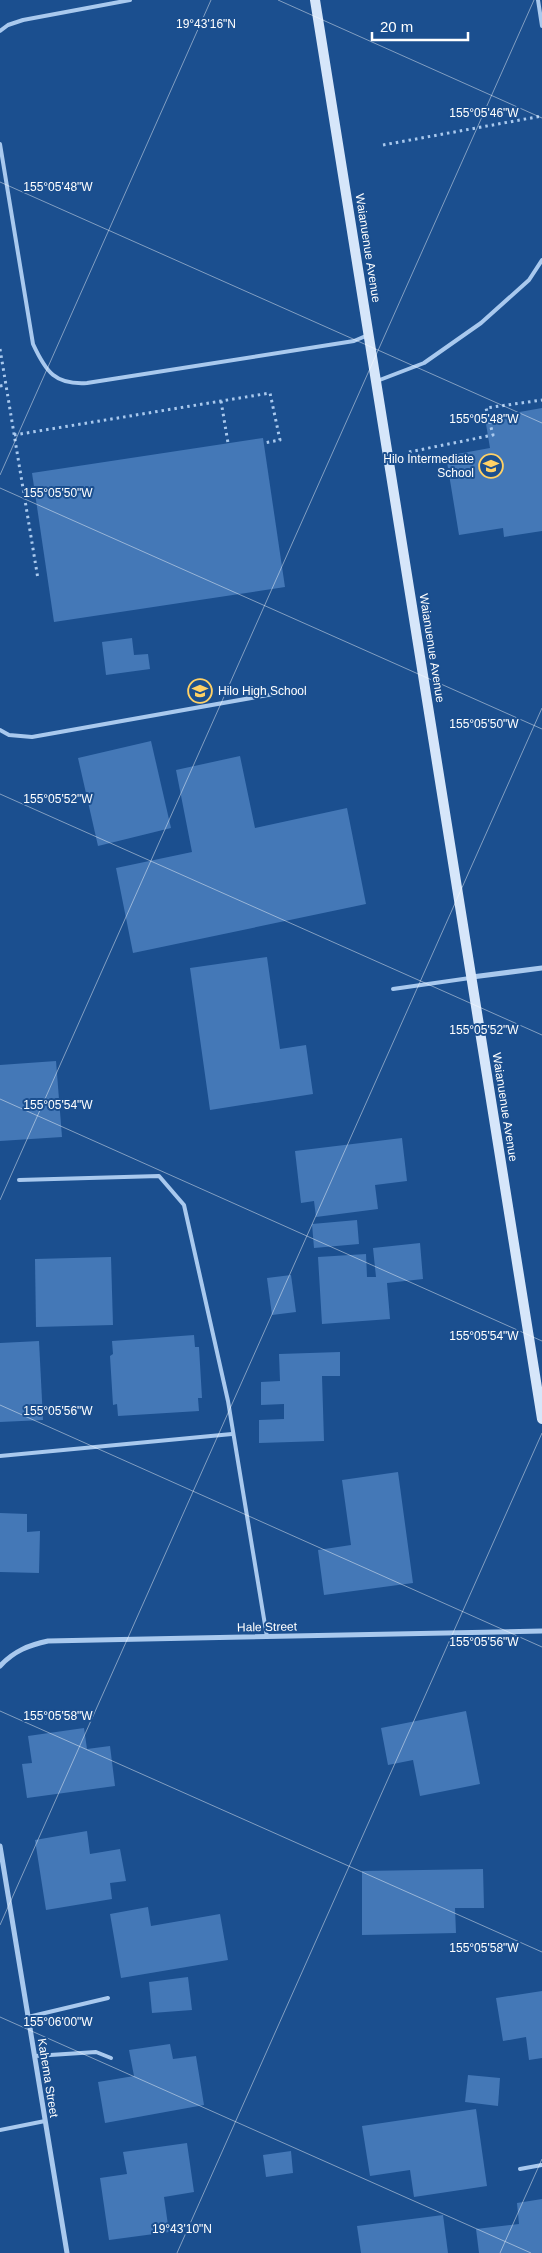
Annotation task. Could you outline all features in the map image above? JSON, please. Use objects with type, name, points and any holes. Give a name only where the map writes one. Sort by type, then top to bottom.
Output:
[{"type":"main road","name":"Waianuenue Avenue","points":[[315,0],[542,1419]]},
{"type":"street","points":[[472,978],[542,968]]},
{"type":"street","name":"Hale Street","points":[[0,1666],[20,1650],[48,1641],[542,1631]]},
{"type":"street","name":"Kahema Street","points":[[0,1846],[67,2253]]},
{"type":"lane","points":[[0,32],[8,25],[23,20],[130,0]]},
{"type":"lane","points":[[538,0],[542,26]]},
{"type":"lane","points":[[0,144],[33,344],[47,371],[57,379],[72,384],[87,384],[354,341],[369,335]]},
{"type":"lane","points":[[376,381],[424,363],[481,323],[529,280],[542,260]]},
{"type":"lane","points":[[0,730],[9,735],[32,737],[279,693]]},
{"type":"lane","points":[[393,989],[472,978]]},
{"type":"lane","points":[[19,1180],[159,1176],[184,1205],[228,1400],[232,1434],[267,1637]]},
{"type":"lane","points":[[0,1456],[232,1434]]},
{"type":"lane","points":[[28,2017],[108,1998]]},
{"type":"lane","points":[[35,2056],[96,2052],[111,2058]]},
{"type":"lane","points":[[0,2130],[45,2120]]},
{"type":"lane","points":[[520,2169],[542,2165]]},
{"type":"path","points":[[383,145],[542,116]]},
{"type":"path","points":[[0,349],[38,579]]},
{"type":"path","points":[[0,386],[6,385]]},
{"type":"path","points":[[14,435],[270,393],[280,440],[264,443]]},
{"type":"path","points":[[389,456],[493,435],[486,408],[542,400]]},
{"type":"path","points":[[221,401],[228,443]]},
{"type":"building","points":[[542,408],[542,531],[504,537],[503,528],[459,535],[446,456],[490,448],[485,418]]},
{"type":"building","points":[[263,438],[285,587],[54,622],[32,473]]},
{"type":"building","points":[[132,638],[134,655],[148,654],[150,669],[106,675],[102,642]]},
{"type":"building","points":[[151,741],[171,828],[98,846],[78,758]]},
{"type":"building","points":[[240,756],[255,828],[347,808],[366,904],[133,953],[116,868],[192,852],[176,770]]},
{"type":"building","points":[[267,957],[280,1049],[306,1045],[313,1094],[210,1110],[190,968]]},
{"type":"building","points":[[56,1061],[62,1137],[0,1141],[0,1065]]},
{"type":"building","points":[[402,1138],[407,1181],[375,1185],[378,1209],[316,1217],[314,1201],[301,1203],[295,1151]]},
{"type":"building","points":[[357,1220],[359,1244],[314,1248],[312,1224]]},
{"type":"building","points":[[420,1243],[423,1279],[387,1283],[390,1319],[322,1324],[318,1257],[366,1254],[367,1277],[376,1277],[373,1248]]},
{"type":"building","points":[[111,1257],[113,1325],[36,1327],[35,1259]]},
{"type":"building","points":[[291,1275],[296,1312],[272,1315],[267,1278]]},
{"type":"building","points":[[194,1335],[195,1347],[199,1347],[202,1398],[198,1398],[199,1411],[118,1416],[117,1404],[113,1405],[110,1356],[113,1354],[112,1341]]},
{"type":"building","points":[[39,1341],[43,1420],[0,1422],[0,1343]]},
{"type":"building","points":[[340,1352],[340,1376],[322,1376],[324,1441],[259,1443],[259,1420],[284,1419],[284,1404],[261,1405],[261,1382],[280,1381],[279,1354]]},
{"type":"building","points":[[398,1472],[413,1583],[324,1595],[318,1550],[351,1545],[342,1480]]},
{"type":"building","points":[[0,1513],[27,1514],[27,1532],[40,1531],[39,1573],[0,1572]]},
{"type":"building","points":[[466,1711],[480,1784],[420,1796],[413,1760],[388,1765],[381,1728]]},
{"type":"building","points":[[84,1728],[87,1749],[110,1746],[115,1786],[27,1798],[22,1764],[32,1763],[28,1736]]},
{"type":"building","points":[[87,1831],[90,1854],[120,1849],[126,1881],[110,1883],[112,1899],[46,1910],[35,1840]]},
{"type":"building","points":[[483,1869],[484,1908],[455,1908],[456,1933],[362,1935],[362,1871]]},
{"type":"building","points":[[148,1907],[151,1926],[220,1914],[228,1960],[121,1978],[110,1914]]},
{"type":"building","points":[[188,1977],[192,2010],[152,2013],[149,1982]]},
{"type":"building","points":[[542,1991],[542,2058],[529,2060],[526,2037],[503,2041],[496,1998]]},
{"type":"building","points":[[170,2044],[173,2059],[196,2056],[204,2105],[105,2123],[98,2082],[134,2076],[129,2050]]},
{"type":"building","points":[[468,2075],[500,2078],[498,2106],[465,2102]]},
{"type":"building","points":[[476,2109],[487,2186],[414,2197],[410,2170],[370,2176],[362,2126]]},
{"type":"building","points":[[187,2143],[194,2192],[164,2197],[169,2232],[109,2240],[100,2178],[127,2174],[123,2152]]},
{"type":"building","points":[[291,2151],[293,2173],[266,2177],[263,2155]]},
{"type":"building","points":[[542,2199],[542,2253],[479,2253],[476,2229],[519,2224],[517,2203]]},
{"type":"building","points":[[443,2215],[448,2253],[361,2253],[357,2226]]},
{"type":"place","name":"Hilo Intermediate School","points":[[491,466]]},
{"type":"place","name":"Hilo High School","points":[[200,691]]}]
